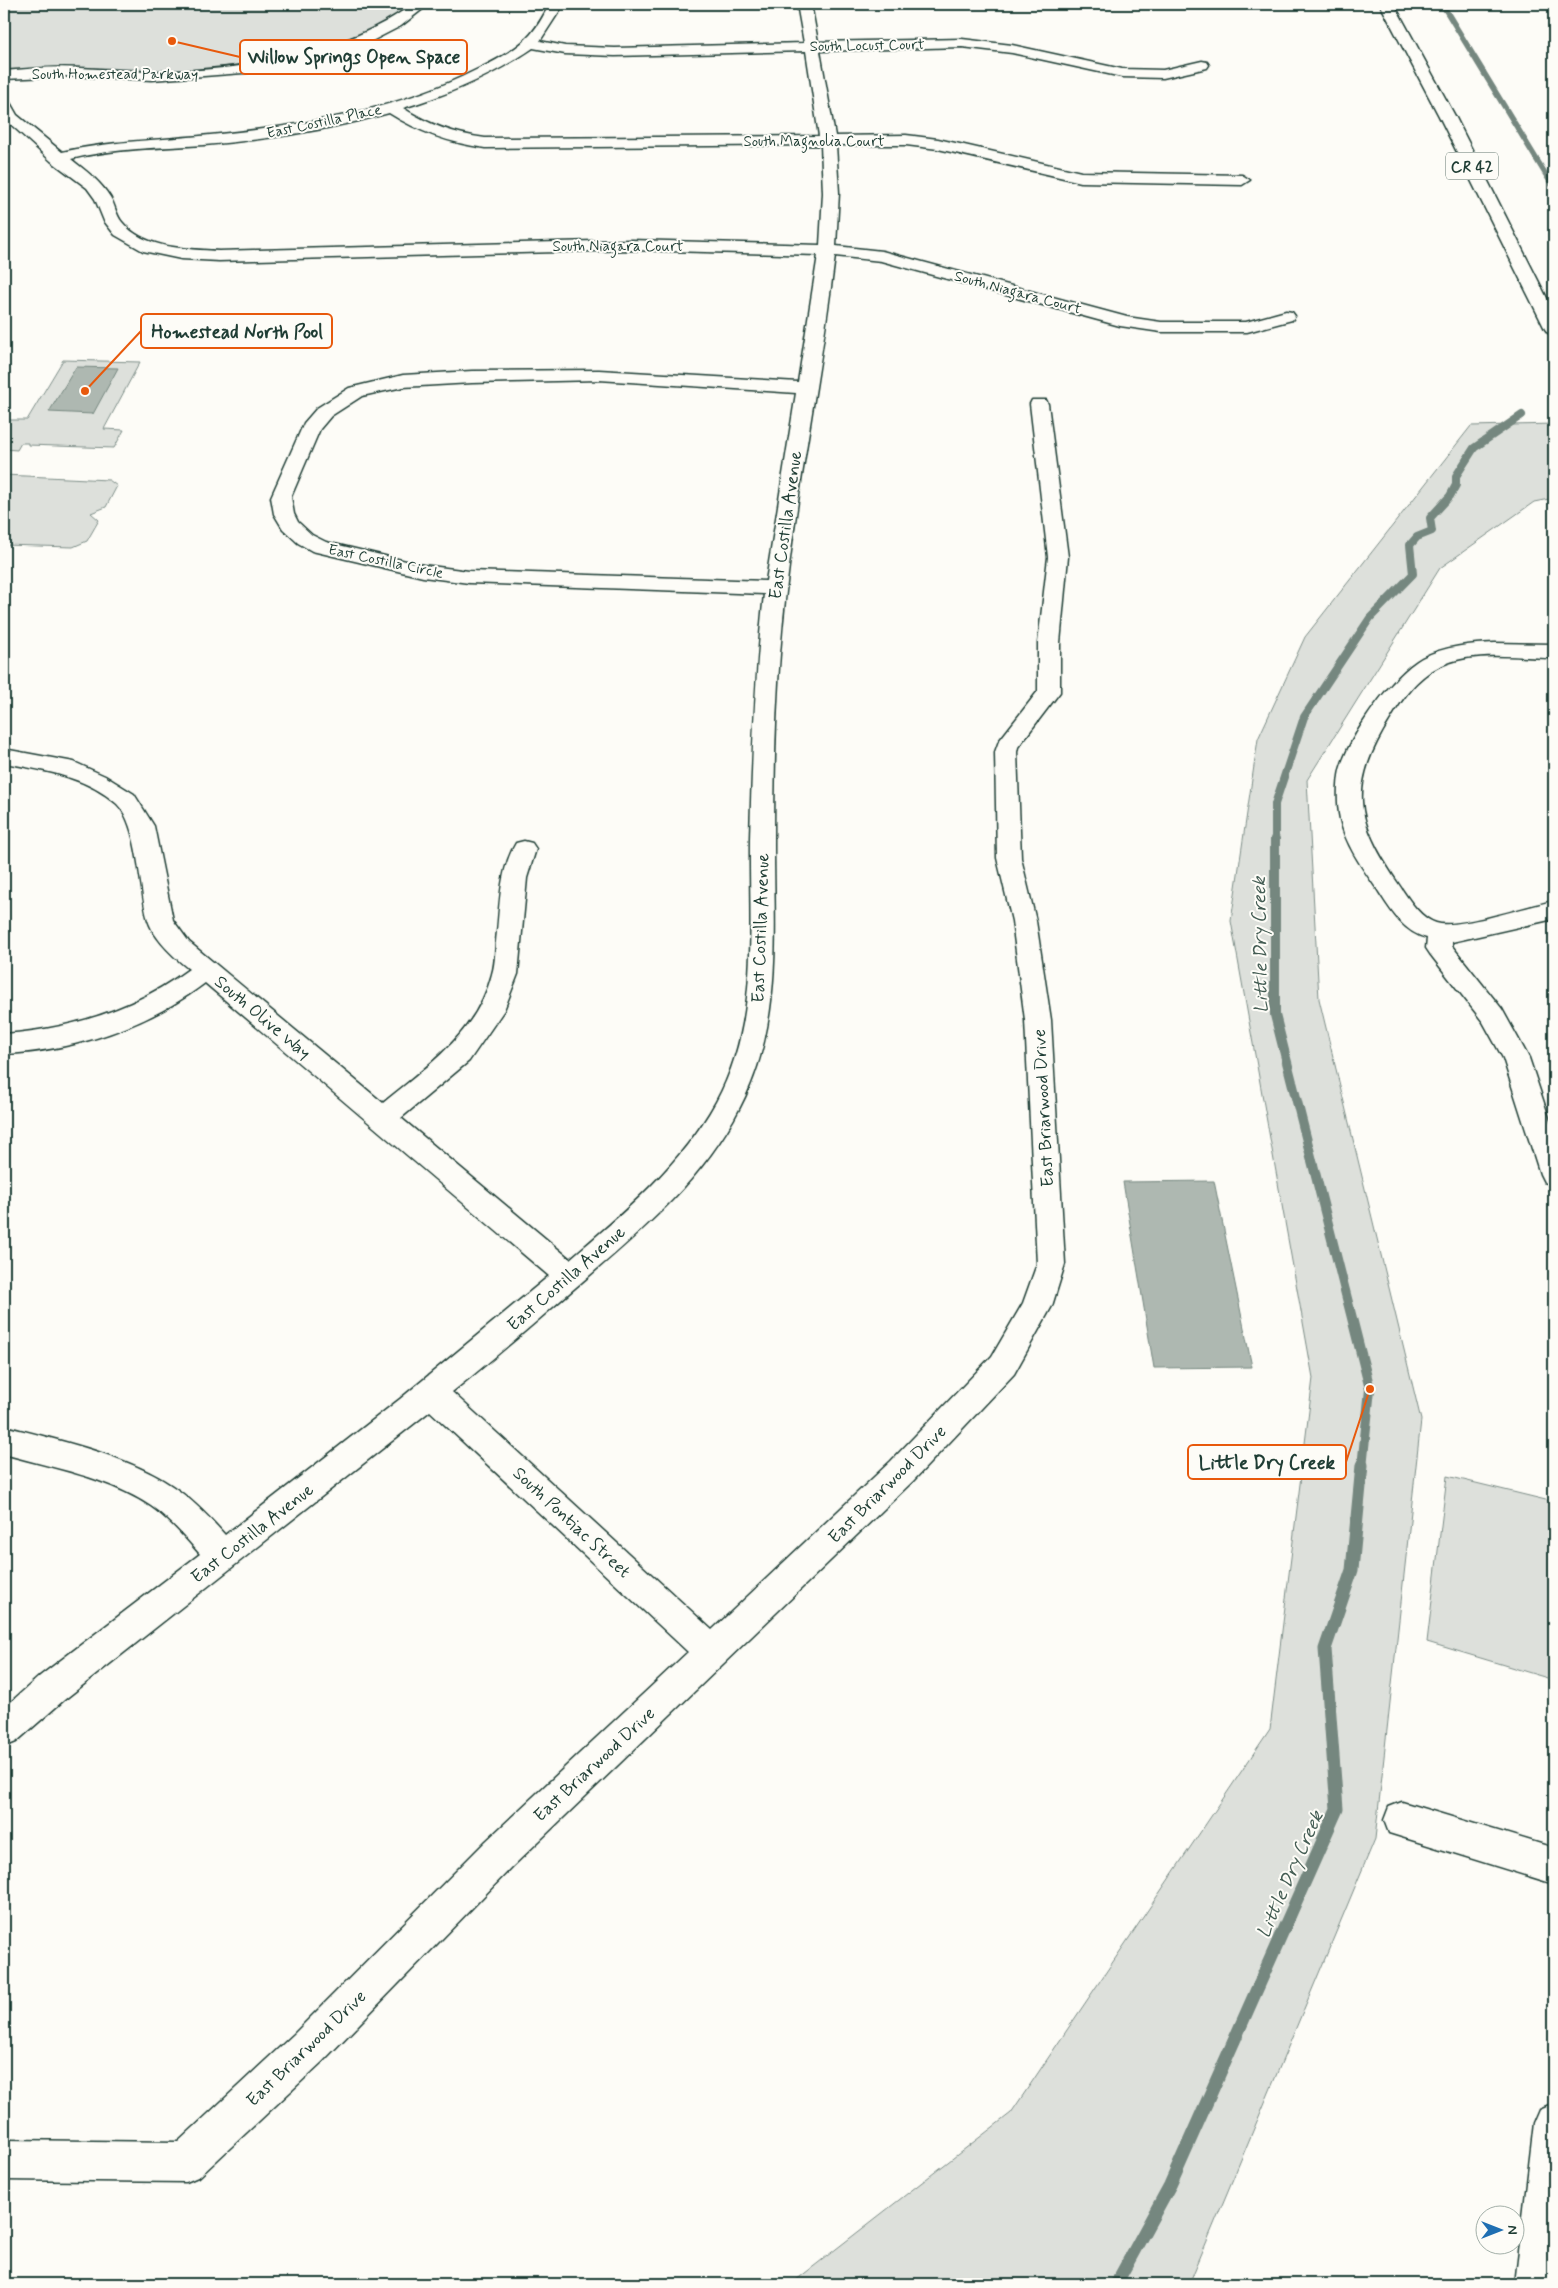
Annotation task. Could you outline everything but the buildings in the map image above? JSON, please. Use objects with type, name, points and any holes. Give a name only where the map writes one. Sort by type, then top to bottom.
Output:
[{"type":"street","name":"South Homestead Parkway","points":[[4,75],[57,72],[140,76],[182,75],[261,66],[320,53],[363,39],[395,24],[422,4]]},
{"type":"street","name":"East Costilla Place","points":[[57,158],[100,148],[218,140],[298,130],[433,94],[474,76],[530,43],[557,4]]},
{"type":"street","name":"East Costilla Avenue","points":[[4,1730],[52,1688],[432,1393],[628,1225],[670,1184],[703,1145],[730,1103],[746,1064],[757,1019],[763,958],[764,705],[775,588],[826,250],[831,195],[823,105],[804,4]]},
{"type":"street","name":"CR 42","points":[[1387,4],[1451,125],[1554,330]]},
{"type":"street","name":"South Locust Court","points":[[530,43],[565,50],[606,52],[812,46],[984,44],[1107,70],[1148,74],[1163,74],[1202,65]]},
{"type":"street","name":"South Niagara Court","points":[[4,75],[4,103],[10,117],[57,158],[93,185],[103,199],[112,222],[121,231],[150,246],[181,254],[220,256],[631,245],[826,250],[882,256],[1135,323],[1161,327],[1247,327],[1286,316]]},
{"type":"street","name":"South Magnolia Court","points":[[390,107],[422,128],[443,136],[484,143],[827,140],[923,142],[1081,178],[1242,180]]},
{"type":"street","name":"East Costilla Circle","points":[[775,588],[469,577],[423,571],[319,547],[305,539],[290,525],[284,514],[281,497],[312,427],[324,412],[356,392],[382,384],[472,377],[599,374],[806,388]]},
{"type":"street","name":"East Briarwood Drive","points":[[4,2160],[186,2162],[308,2048],[499,1854],[902,1471],[1003,1365],[1037,1306],[1051,1264],[1038,1020],[1024,921],[1009,858],[1006,752],[1007,746],[1049,692],[1049,643],[1058,557],[1039,404]]},
{"type":"street","points":[[1516,651],[1554,668]]},
{"type":"street","points":[[1554,651],[1472,652],[1438,659],[1416,671],[1399,689],[1363,746],[1352,770],[1352,820],[1359,838],[1388,890],[1422,928],[1440,933],[1454,933],[1554,910]]},
{"type":"street","name":"South Olive Way","points":[[4,756],[66,767],[97,781],[126,799],[142,826],[161,921],[180,948],[569,1275]]},
{"type":"street","points":[[384,1118],[460,1054],[491,1010],[505,974],[515,878],[524,848]]},
{"type":"street","points":[[1440,933],[1439,948],[1492,1016],[1516,1058],[1554,1174]]},
{"type":"street","points":[[4,1044],[38,1041],[118,1020],[167,997],[206,969]]},
{"type":"street","name":"South Pontiac Street","points":[[432,1393],[712,1652]]},
{"type":"street","points":[[4,1440],[116,1473],[153,1491],[179,1510],[222,1556]]},
{"type":"street","points":[[1402,1820],[1554,1866]]},
{"type":"street","points":[[1536,2284],[1554,2123]]},
{"type":"shaded area","points":[[4,4],[410,4],[379,27],[302,55],[196,71],[72,67],[4,72]]},
{"type":"shaded area","points":[[63,360],[140,362],[104,429],[124,430],[114,448],[28,445],[28,443],[21,443],[17,450],[4,449],[4,420],[27,420]]},
{"type":"shaded area","points":[[76,367],[118,368],[93,414],[49,412]]},
{"type":"shaded area","points":[[1554,424],[1554,498],[1534,502],[1440,568],[1307,780],[1319,999],[1421,1420],[1375,1839],[1189,2284],[791,2284],[1011,2113],[1270,1729],[1313,1378],[1231,921],[1258,739],[1305,637],[1471,426]]},
{"type":"shaded area","points":[[4,475],[109,480],[117,486],[106,507],[91,513],[99,520],[87,541],[73,547],[4,545]]},
{"type":"shaded area","points":[[1214,1181],[1252,1367],[1154,1368],[1123,1182]]},
{"type":"shaded area","points":[[1447,1476],[1554,1502],[1554,1680],[1427,1642]]},
{"type":"waterway","name":"Little Dry Creek","points":[[1442,4],[1554,188]]},
{"type":"waterway","name":"Little Dry Creek","points":[[1362,1467],[1370,1389],[1275,1015],[1275,804],[1304,717],[1370,618],[1413,574],[1410,545],[1417,537],[1432,531],[1430,518],[1450,496],[1456,485],[1456,476],[1474,448],[1522,415]]},
{"type":"waterway","name":"Little Dry Creek","points":[[1116,2284],[1170,2185],[1337,1809],[1325,1649],[1352,1570],[1362,1465]]},
{"type":"place","name":"Willow Springs Open Space","points":[[172,41]]},
{"type":"place","name":"Homestead North Pool","points":[[85,391]]},
{"type":"place","name":"Little Dry Creek","points":[[1370,1389]]}]
